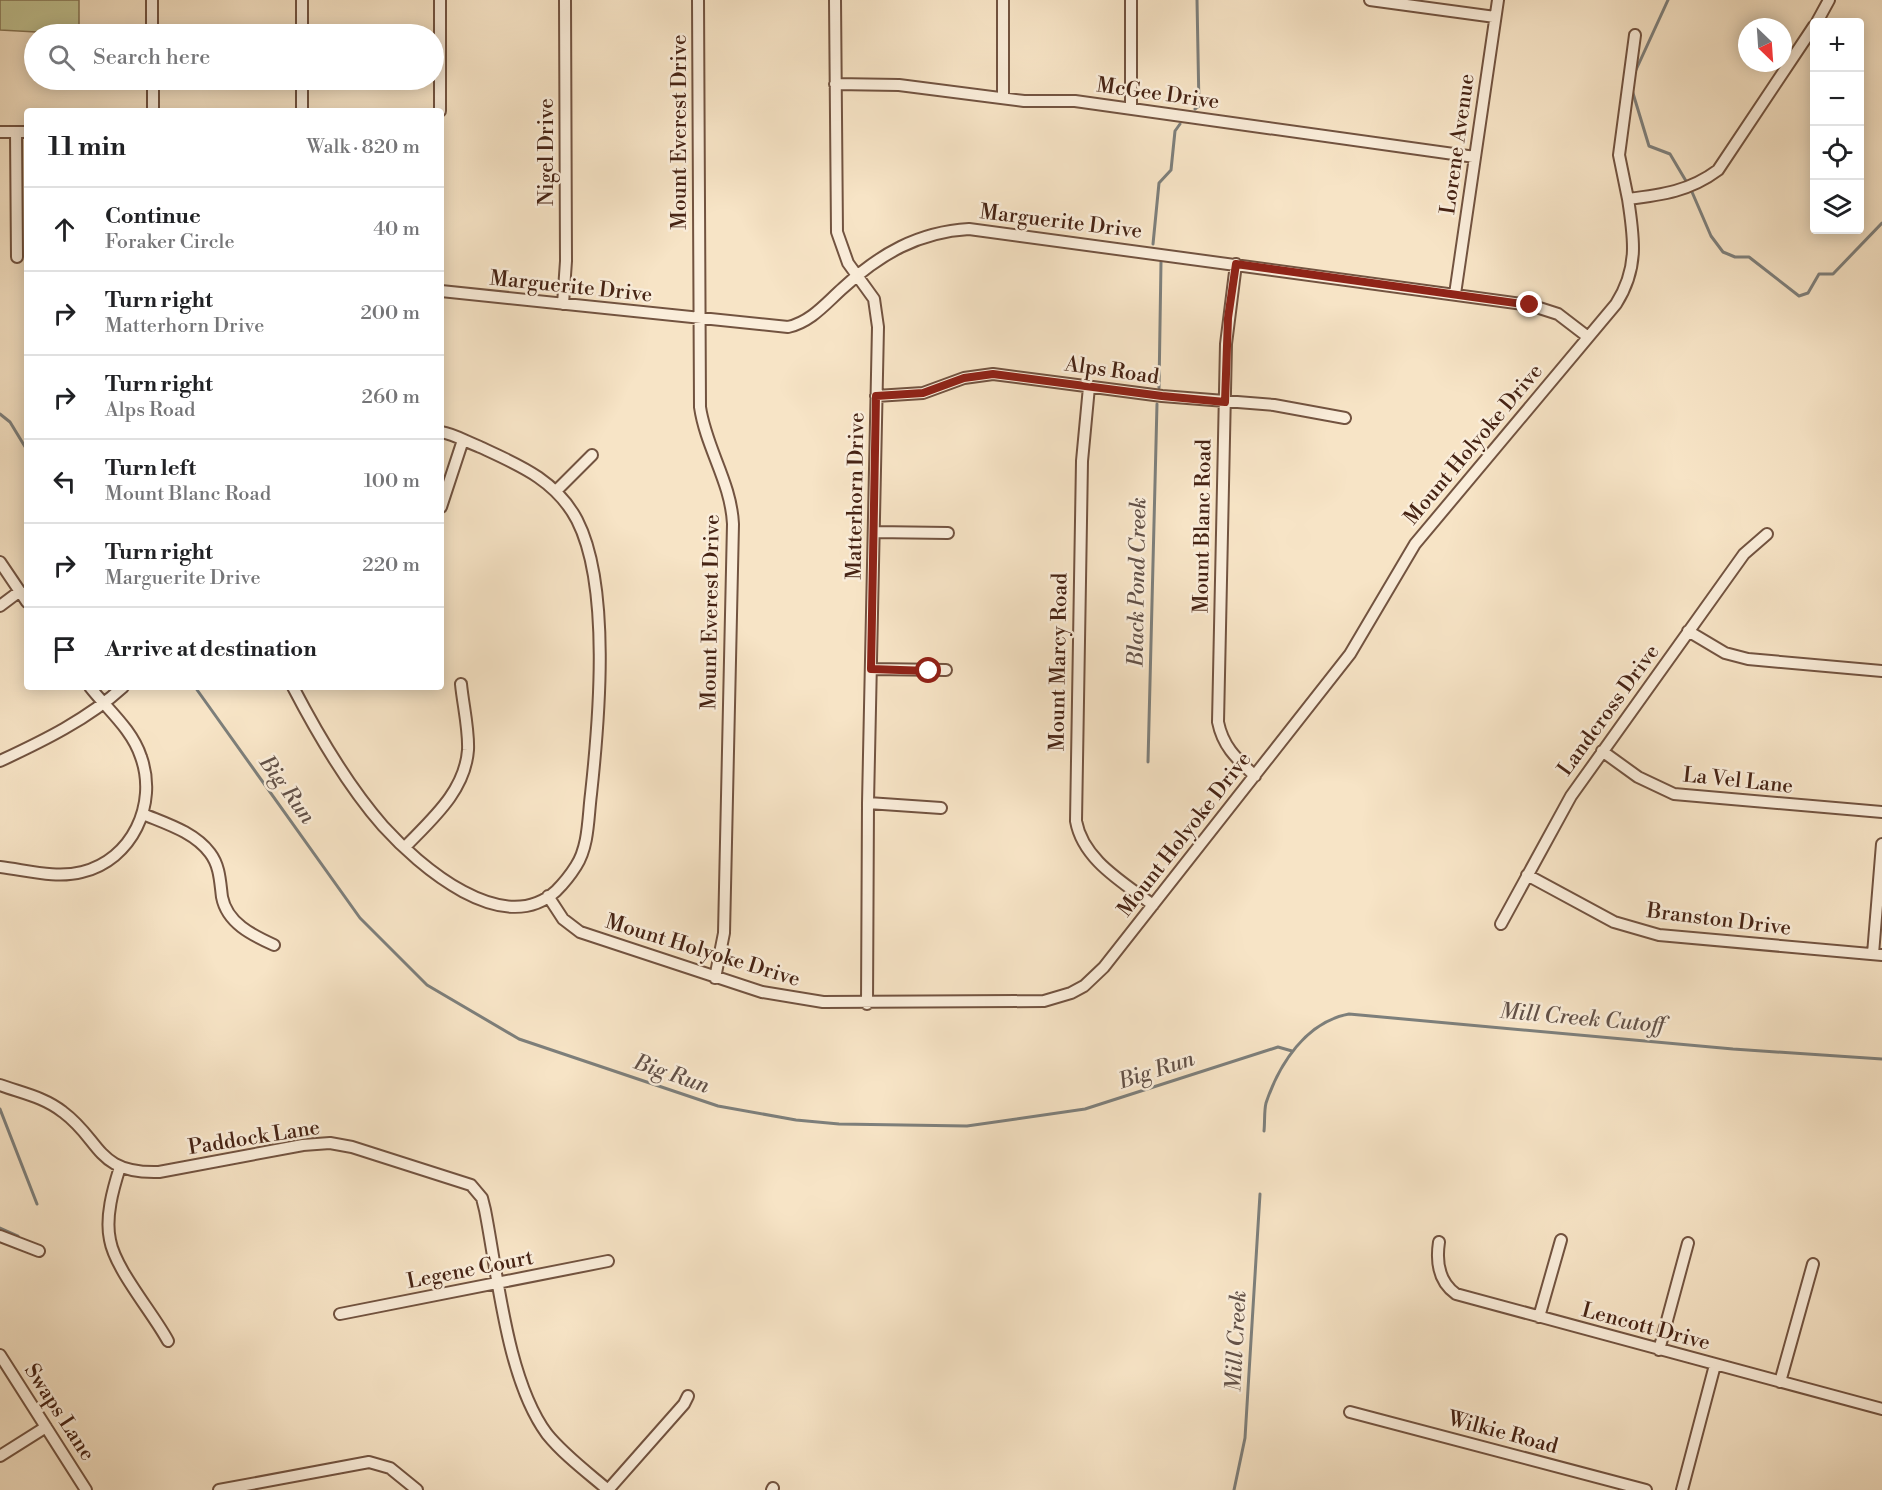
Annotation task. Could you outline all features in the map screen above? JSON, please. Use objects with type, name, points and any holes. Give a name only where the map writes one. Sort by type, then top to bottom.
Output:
[{"type":"street","points":[[152,0],[152,24]]},
{"type":"street","points":[[302,0],[302,24]]},
{"type":"street","points":[[440,0],[440,24]]},
{"type":"street","name":"Nigel Drive","points":[[563,304],[566,261],[565,0]]},
{"type":"street","name":"Mount Everest Drive","points":[[698,0],[699,319],[702,424],[729,492],[733,524],[724,933],[715,978]]},
{"type":"street","name":"Matterhorn Drive","points":[[835,0],[837,232],[840,247],[857,275],[871,292],[877,311],[868,803],[867,1004]]},
{"type":"street","points":[[1003,0],[1004,97]]},
{"type":"street","points":[[1131,0],[1131,108]]},
{"type":"street","points":[[1370,0],[1495,17]]},
{"type":"street","name":"Lorene Avenue","points":[[1455,294],[1498,0]]},
{"type":"street","points":[[1819,18],[1829,0]]},
{"type":"street","points":[[1635,35],[1619,155],[1628,199],[1674,193],[1700,183],[1718,170],[1810,33]]},
{"type":"street","name":"McGee Drive","points":[[835,84],[899,85],[1024,101],[1075,101],[1475,157]]},
{"type":"street","points":[[153,90],[153,108]]},
{"type":"street","points":[[302,90],[302,108]]},
{"type":"street","points":[[440,90],[440,108]]},
{"type":"street","points":[[0,132],[21,132],[17,257]]},
{"type":"street","name":"Mount Holyoke Drive","points":[[548,896],[563,919],[580,933],[779,997],[867,1004],[1035,1001],[1062,997],[1092,980],[1350,654],[1415,544],[1588,337],[1623,291],[1631,268],[1635,244],[1628,199]]},
{"type":"street","name":"Marguerite Drive","points":[[444,291],[775,327],[796,325],[815,313],[888,251],[933,234],[969,229],[1542,307],[1558,314],[1588,337]]},
{"type":"street","name":"Mount Blanc Road","points":[[1236,264],[1228,318],[1218,722],[1228,750],[1255,776]]},
{"type":"street","name":"Alps Road","points":[[876,396],[923,393],[964,378],[985,374],[1225,402],[1274,405],[1345,418]]},
{"type":"street","name":"Mount Marcy Road","points":[[1089,387],[1082,461],[1076,821],[1080,838],[1095,859],[1153,905]]},
{"type":"street","points":[[295,690],[331,755],[383,826],[421,862],[481,901],[495,905],[536,904],[548,896],[577,866],[585,841],[598,724],[598,625],[590,560],[576,519],[555,491],[524,467],[444,433]]},
{"type":"street","points":[[444,498],[463,440]]},
{"type":"street","points":[[555,491],[592,455]]},
{"type":"street","points":[[874,532],[948,533]]},
{"type":"street","name":"Landcross Drive","points":[[1501,924],[1571,796],[1744,554],[1767,534]]},
{"type":"street","points":[[0,562],[24,597]]},
{"type":"street","points":[[0,606],[20,591]]},
{"type":"street","points":[[1688,631],[1725,653],[1748,659],[1882,671]]},
{"type":"street","points":[[871,669],[946,670]]},
{"type":"street","points":[[405,847],[442,808],[452,794],[465,765],[468,749],[461,684]]},
{"type":"street","points":[[0,867],[60,875],[82,872],[104,863],[119,852],[135,831],[143,814],[147,788],[141,756],[122,723],[93,690]]},
{"type":"street","points":[[0,760],[52,735],[104,703],[119,690]]},
{"type":"street","name":"La Vel Lane","points":[[1602,751],[1638,777],[1674,794],[1882,812]]},
{"type":"street","points":[[868,803],[941,808]]},
{"type":"street","points":[[143,814],[182,830],[203,845],[217,864],[228,914],[234,921],[274,945]]},
{"type":"street","points":[[1878,955],[1882,844]]},
{"type":"street","name":"Branston Drive","points":[[1527,875],[1614,922],[1659,935],[1878,955]]},
{"type":"street","name":"Paddock Lane","points":[[0,1085],[47,1100],[75,1122],[100,1154],[120,1167],[138,1172],[159,1172],[316,1143],[352,1147],[463,1182],[477,1190],[485,1210],[499,1283]]},
{"type":"street","points":[[120,1167],[114,1187],[109,1225],[110,1243],[117,1260],[168,1341]]},
{"type":"street","points":[[0,1236],[39,1251]]},
{"type":"street","points":[[1539,1317],[1561,1240]]},
{"type":"street","name":"Lencott Drive","points":[[1439,1242],[1437,1250],[1441,1276],[1451,1290],[1464,1297],[1882,1408]]},
{"type":"street","points":[[1659,1350],[1688,1243]]},
{"type":"street","name":"Legene Court","points":[[340,1314],[608,1261]]},
{"type":"street","points":[[1780,1382],[1813,1264]]},
{"type":"street","points":[[499,1283],[514,1360],[535,1413],[560,1448],[608,1490],[684,1404],[688,1396]]},
{"type":"street","name":"Swaps Lane","points":[[0,1355],[86,1490]]},
{"type":"street","points":[[1682,1490],[1715,1365]]},
{"type":"street","name":"Wilkie Road","points":[[1350,1412],[1646,1490]]},
{"type":"street","points":[[0,1456],[46,1427]]},
{"type":"street","points":[[219,1490],[261,1486],[369,1462],[390,1468],[417,1490]]},
{"type":"green space","points":[[0,0],[79,0],[79,24],[24,24],[24,31],[0,30]]},
{"type":"waterway","name":"Black Pond Creek","points":[[1195,109],[1199,106],[1197,0]]},
{"type":"waterway","name":"Mill Creek","points":[[1635,72],[1668,0]]},
{"type":"waterway","name":"Mill Creek","points":[[1632,90],[1649,146],[1670,154],[1686,181]]},
{"type":"waterway","name":"Black Pond Creek","points":[[1153,244],[1159,183],[1171,170],[1175,131],[1180,124]]},
{"type":"waterway","name":"Mill Creek","points":[[1692,192],[1711,236],[1723,252],[1735,257],[1749,257],[1799,296],[1808,293],[1819,274],[1833,274],[1882,223]]},
{"type":"waterway","name":"Black Pond Creek","points":[[1159,388],[1161,262]]},
{"type":"waterway","name":"Black Pond Creek","points":[[1148,762],[1157,404]]},
{"type":"waterway","name":"Big Run","points":[[0,414],[10,422],[24,445]]},
{"type":"waterway","name":"Big Run","points":[[197,690],[360,918],[427,985],[519,1039],[718,1106],[796,1120],[839,1124],[967,1126],[1085,1109],[1278,1047],[1292,1051]]},
{"type":"waterway","name":"Mill Creek Cutoff","points":[[1264,1131],[1266,1103],[1278,1074],[1296,1047],[1320,1026],[1349,1014],[1733,1049],[1882,1059]]},
{"type":"waterway","points":[[0,1109],[37,1204]]},
{"type":"waterway","name":"Mill Creek","points":[[1234,1490],[1245,1438],[1260,1194]]},
{"type":"waterway","points":[[0,1228],[18,1236]]},
{"type":"route","points":[[929,671],[871,669],[876,396],[907,396],[923,393],[964,378],[993,374],[1225,402],[1228,318],[1236,264],[1530,305]]}]
